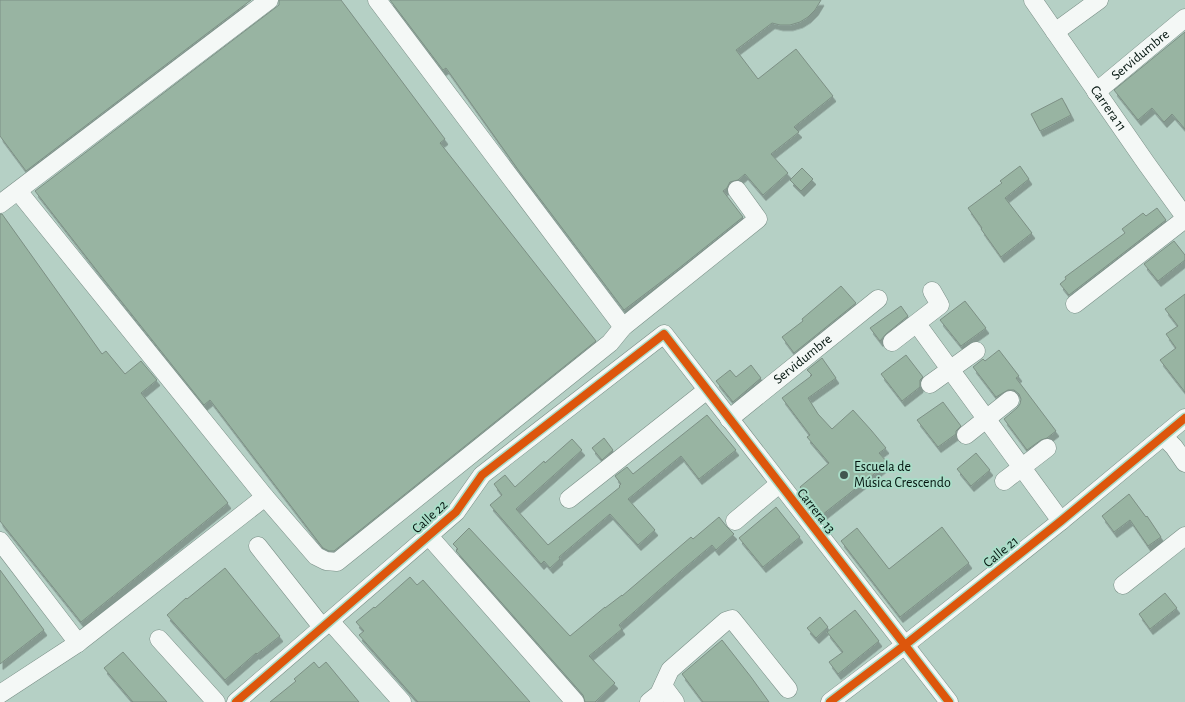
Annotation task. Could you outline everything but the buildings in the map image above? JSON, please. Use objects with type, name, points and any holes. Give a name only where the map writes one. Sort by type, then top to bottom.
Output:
[{"type":"street","points":[[0,204],[270,0]]},
{"type":"street","points":[[377,0],[623,327]]},
{"type":"street","name":"Carrera 11","points":[[1033,0],[1185,218]]},
{"type":"street","points":[[1055,32],[1099,0]]},
{"type":"street","name":"Servidumbre","points":[[1096,92],[1185,18]]},
{"type":"street","points":[[18,191],[316,556],[326,561],[337,562],[610,343],[623,327],[758,219],[737,190]]},
{"type":"street","points":[[1075,304],[1185,218]]},
{"type":"street","points":[[892,342],[940,305],[932,291]]},
{"type":"street","name":"Servidumbre","points":[[729,419],[878,299]]},
{"type":"street","points":[[917,324],[1061,521]]},
{"type":"street","name":"Carrera 13","points":[[664,334],[949,702]]},
{"type":"street","name":"Calle 22","points":[[236,702],[456,512],[482,475],[664,334]]},
{"type":"street","points":[[930,384],[976,351]]},
{"type":"street","points":[[569,499],[707,390]]},
{"type":"street","points":[[966,435],[1010,400]]},
{"type":"street","name":"Calle 21","points":[[830,702],[1061,521],[1185,418]]},
{"type":"street","points":[[1163,436],[1174,447],[1185,463]]},
{"type":"street","points":[[1004,481],[1047,448]]},
{"type":"street","points":[[735,521],[779,484]]},
{"type":"street","points":[[0,694],[78,643],[266,497]]},
{"type":"street","points":[[428,535],[574,702]]},
{"type":"street","points":[[1123,585],[1185,536]]},
{"type":"street","points":[[0,541],[78,643]]},
{"type":"street","points":[[258,546],[326,624],[402,702]]},
{"type":"street","points":[[650,702],[659,694],[670,670],[726,621],[732,619],[788,690]]},
{"type":"street","points":[[159,639],[216,702]]},
{"type":"street","points":[[663,686],[675,702]]},
{"type":"cycle path","points":[[236,702],[456,512],[482,475],[664,334],[949,702]]},
{"type":"cycle path","points":[[830,702],[1061,521],[1185,418]]},
{"type":"place","name":"Escuela de Música Crescendo","points":[[844,475]]}]
